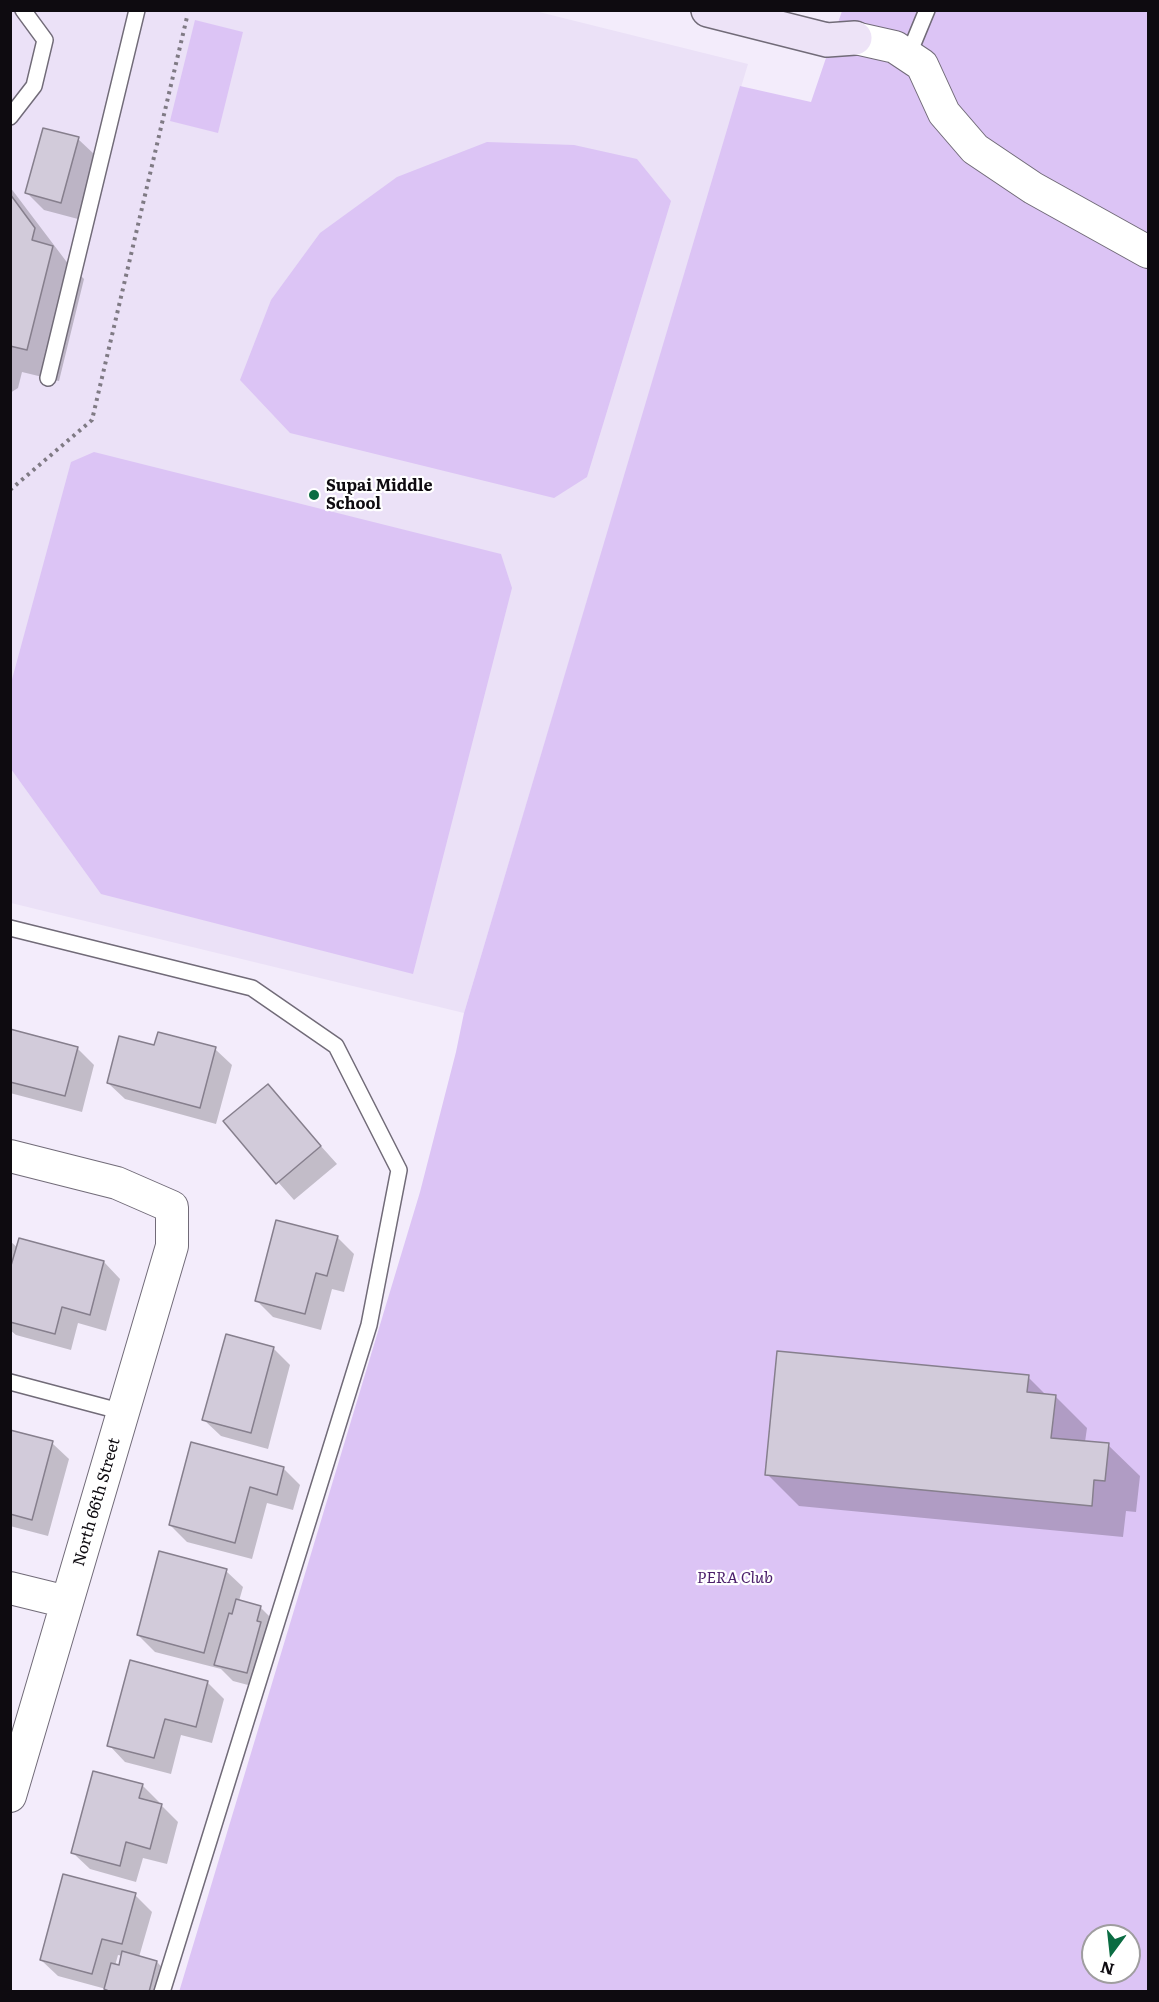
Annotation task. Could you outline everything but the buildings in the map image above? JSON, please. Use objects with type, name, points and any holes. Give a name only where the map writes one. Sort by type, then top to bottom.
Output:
[{"type":"street","points":[[708,10],[827,40],[855,38],[896,47],[922,65],[944,113],[975,149],[1033,188],[1149,252]]},
{"type":"street","name":"North 66th Street","points":[[10,1156],[117,1183],[172,1207],[172,1246],[10,1796]]},
{"type":"street","points":[[10,1588],[68,1602]]},
{"type":"lane","points":[[10,117],[34,86],[45,40],[23,10]]},
{"type":"lane","points":[[48,378],[137,10]]},
{"type":"lane","points":[[908,56],[927,10]]},
{"type":"lane","points":[[10,928],[252,988],[336,1046],[399,1170],[369,1325],[162,1992]]},
{"type":"lane","points":[[10,1382],[123,1412]]},
{"type":"path","points":[[10,490],[92,420],[187,17]]},
{"type":"shaded area","name":"Supai Middle School","points":[[11,11],[535,11],[748,64],[464,1013],[11,903]]},
{"type":"green space","name":"PERA Club","points":[[842,11],[1148,11],[1148,1991],[179,1992],[420,1192],[464,1013],[740,86],[811,102]]},
{"type":"green space","points":[[195,20],[243,32],[218,133],[170,121]]},
{"type":"green space","points":[[487,142],[574,145],[637,159],[671,201],[587,477],[554,498],[290,433],[240,380],[271,300],[320,233],[397,177]]},
{"type":"green space","points":[[94,452],[501,554],[512,588],[413,974],[101,894],[11,769],[11,683],[71,462]]},
{"type":"place","name":"Supai Middle School","points":[[314,495]]}]
